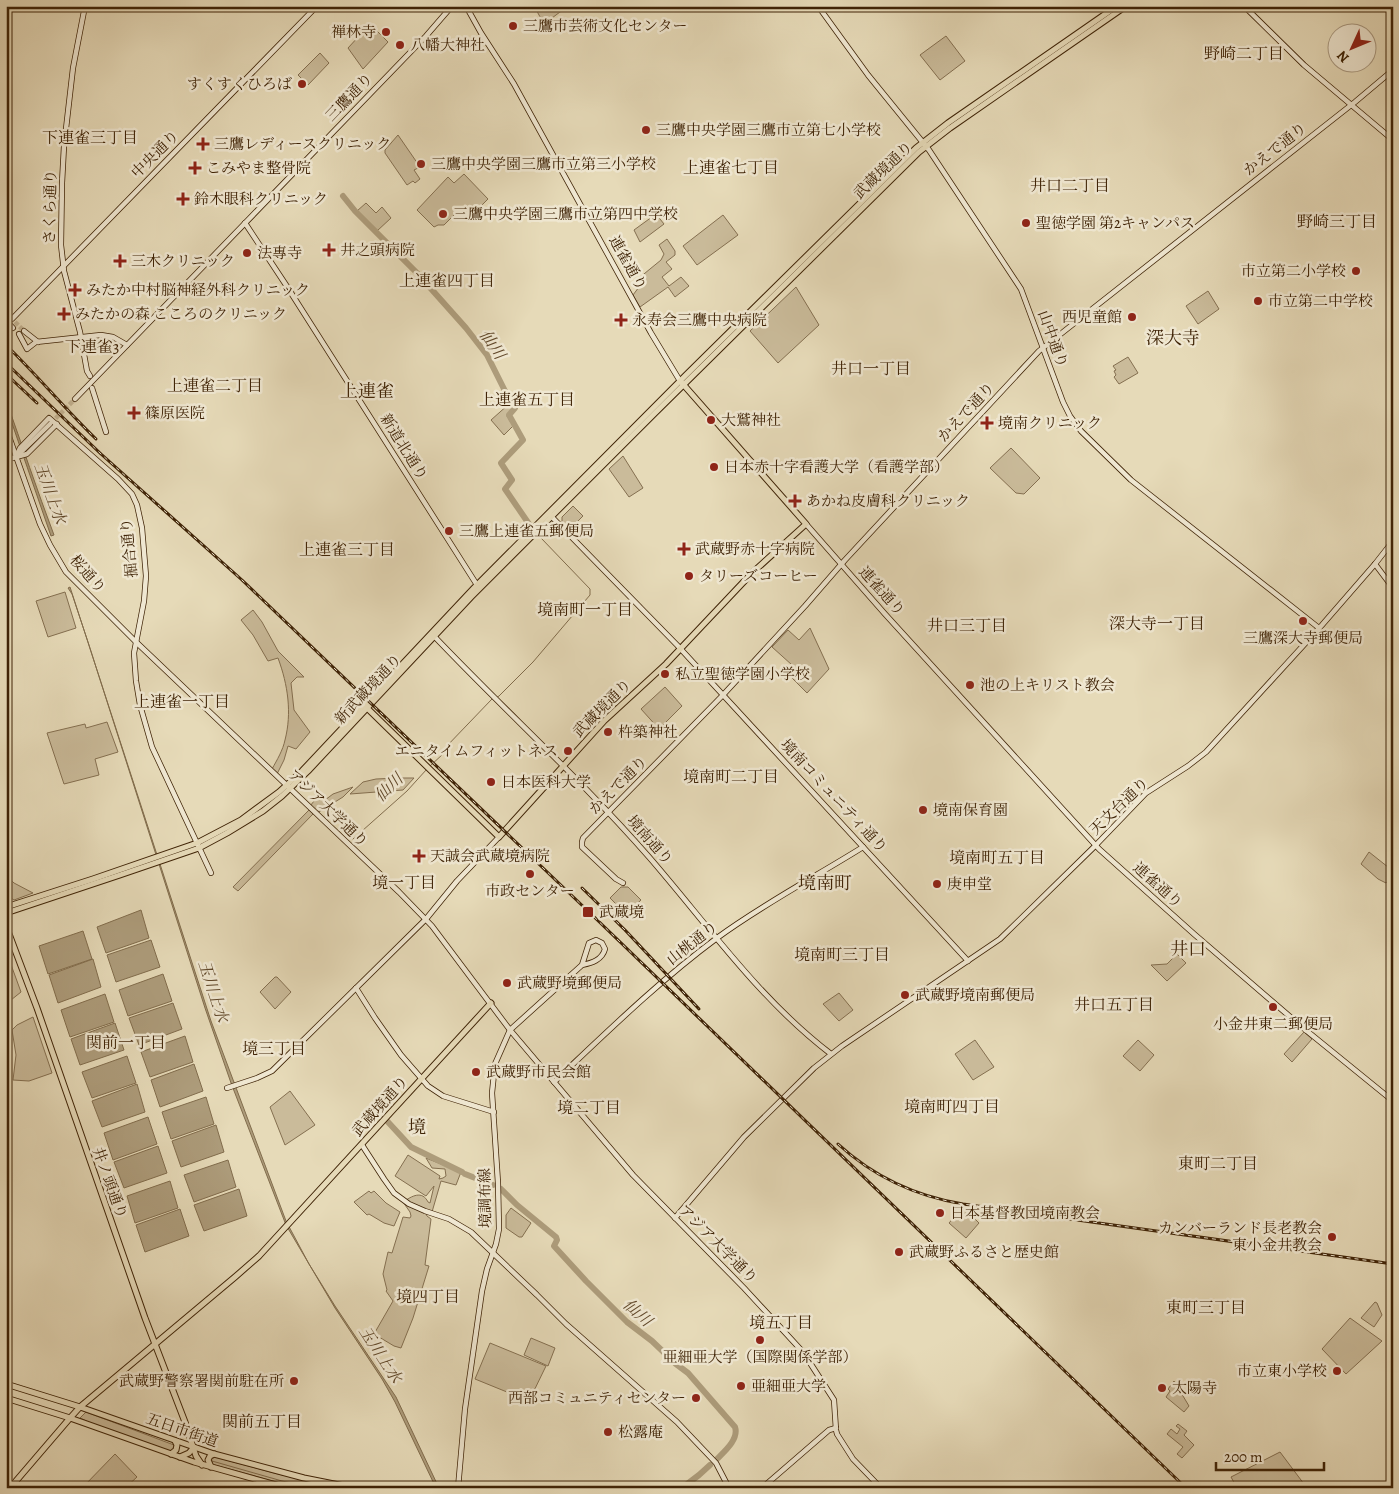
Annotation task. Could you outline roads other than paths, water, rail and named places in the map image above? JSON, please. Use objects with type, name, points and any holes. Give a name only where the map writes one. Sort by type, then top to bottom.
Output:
[{"type":"main road","name":"武蔵境通り","points":[[682,382],[942,128],[1117,6]]},
{"type":"main road","name":"武蔵境通り","points":[[924,145],[1126,6]]},
{"type":"main road","points":[[1033,65],[1033,67],[1044,62]]},
{"type":"main road","name":"新武蔵境通り","points":[[433,635],[477,585],[682,382]]},
{"type":"main road","name":"連雀通り","points":[[682,382],[806,524]]},
{"type":"main road","name":"新武蔵境通り","points":[[6,913],[221,837],[249,821],[288,787],[550,514]]},
{"type":"main road","name":"武蔵境通り","points":[[499,837],[604,720],[681,649],[746,579],[806,524]]},
{"type":"main road","points":[[366,707],[499,837]]},
{"type":"main road","name":"新武蔵境通り","points":[[6,908],[154,861]]},
{"type":"main road","name":"井ノ頭通り","points":[[6,926],[155,1344],[198,1460],[202,1465]]},
{"type":"main road","name":"武蔵境通り","points":[[155,1344],[243,1271],[284,1230],[491,1003]]},
{"type":"main road","points":[[10,1488],[80,1407],[155,1344]]},
{"type":"main road","name":"五日市街道","points":[[6,1384],[80,1407],[214,1454],[304,1478],[354,1488]]},
{"type":"main road","name":"五日市街道","points":[[6,1398],[70,1418],[202,1465],[287,1488]]},
{"type":"main road","points":[[171,1454],[176,1450],[175,1441]]},
{"type":"main road","points":[[180,1457],[189,1453],[194,1447]]},
{"type":"main road","points":[[211,1467],[208,1460],[214,1454]]},
{"type":"street","name":"さくら通り","points":[[85,6],[73,68],[63,161],[61,245],[63,266],[81,337],[87,371],[90,376]]},
{"type":"street","name":"中央通り","points":[[11,320],[317,6]]},
{"type":"street","name":"三鷹通り","points":[[75,399],[426,36],[452,6]]},
{"type":"street","name":"連雀通り","points":[[466,6],[513,82],[663,354],[682,382]]},
{"type":"street","name":"山中通り","points":[[818,6],[866,74],[924,145],[1021,289],[1063,402],[1070,416],[1081,430],[1131,480],[1319,628]]},
{"type":"street","points":[[1244,6],[1284,47],[1393,140]]},
{"type":"street","name":"かえで通り","points":[[623,883],[594,860],[582,847],[583,838],[723,695],[841,564],[1043,348],[1393,70]]},
{"type":"street","name":"新道北通り","points":[[245,222],[477,585]]},
{"type":"street","points":[[11,320],[13,328]]},
{"type":"street","points":[[24,331],[36,342]]},
{"type":"street","points":[[19,334],[25,348],[29,348],[36,342],[100,335],[110,336],[127,345]]},
{"type":"street","points":[[92,388],[106,432]]},
{"type":"street","points":[[6,460],[27,454],[57,424],[49,418],[20,448],[16,457]]},
{"type":"street","points":[[16,457],[50,424]]},
{"type":"street","name":"掘合通り","points":[[57,424],[118,479],[132,494],[137,505],[142,528],[146,576],[144,601],[134,661],[140,705],[147,733],[162,771],[211,873]]},
{"type":"street","name":"桜通り","points":[[6,428],[40,524],[66,572],[136,642]]},
{"type":"street","name":"境南コミュニティ通り","points":[[550,514],[681,649],[968,961]]},
{"type":"street","name":"連雀通り","points":[[806,524],[1095,846],[1302,1027],[1393,1101]]},
{"type":"street","name":"天文台通り","points":[[675,1218],[744,1137],[831,1054],[1000,939],[1146,793],[1206,752],[1319,628],[1393,541]]},
{"type":"street","points":[[1375,564],[1393,588]]},
{"type":"street","name":"境南通り","points":[[433,635],[608,813],[669,879],[716,938]]},
{"type":"street","name":"アジア大学通り","points":[[136,642],[426,919],[491,1003]]},
{"type":"street","name":"武蔵境通り","points":[[227,1088],[272,1071],[426,919],[457,881],[499,837]]},
{"type":"street","name":"山桃通り","points":[[554,1082],[677,969],[716,938],[863,847]]},
{"type":"street","points":[[716,938],[750,979],[810,1037],[831,1054]]},
{"type":"street","points":[[491,1003],[510,1030],[582,965],[598,960],[605,949],[602,943],[596,940],[589,943],[582,965]]},
{"type":"street","points":[[583,958],[588,964]]},
{"type":"street","points":[[356,988],[383,1030],[421,1079],[437,1093],[494,1112]]},
{"type":"street","name":"アジア大学通り","points":[[510,1030],[633,1175],[744,1288],[803,1352],[834,1400],[838,1434],[853,1459],[881,1488]]},
{"type":"street","name":"境調布線","points":[[458,1488],[464,1419],[478,1312],[485,1278],[498,1237],[498,1184],[492,1093],[493,1073],[510,1030]]},
{"type":"street","points":[[362,1145],[389,1186],[402,1200],[417,1208],[456,1222],[471,1232],[566,1324],[664,1410],[716,1463],[730,1488]]},
{"type":"street","points":[[762,1488],[829,1430],[836,1428]]},
{"type":"waterway","name":"仙川","points":[[343,196],[355,211],[417,273],[466,328],[487,355],[515,408],[509,415],[523,440],[501,463],[512,480],[505,489],[529,524]]},
{"type":"waterway","name":"仙川","points":[[496,698],[533,662],[590,595],[590,589],[541,538]]},
{"type":"waterway","name":"仙川","points":[[444,749],[492,699]]},
{"type":"waterway","name":"仙川","points":[[430,766],[443,754]]},
{"type":"waterway","name":"仙川","points":[[353,839],[407,791],[427,769]]},
{"type":"waterway","name":"仙川","points":[[388,1122],[411,1147],[462,1172]]},
{"type":"waterway","name":"仙川","points":[[465,1174],[493,1185]]},
{"type":"waterway","name":"仙川","points":[[501,1189],[517,1205],[556,1237],[557,1240],[554,1246],[586,1281],[627,1322],[688,1373],[735,1427],[736,1431],[733,1440],[717,1459]]},
{"type":"waterway","points":[[212,1461],[282,1481],[315,1488]]},
{"type":"waterway","name":"仙川","points":[[682,1488],[710,1465]]},
{"type":"tunnel","points":[[6,314],[10,318]]},
{"type":"tunnel","points":[[15,322],[24,331]]},
{"type":"tunnel","points":[[51,423],[75,399]]},
{"type":"railway","points":[[6,345],[96,439]]},
{"type":"railway","points":[[6,363],[101,454],[242,580],[1186,1488]]},
{"type":"railway","points":[[6,374],[37,403]]},
{"type":"railway","points":[[582,888],[625,930],[699,1009]]},
{"type":"railway","points":[[838,1144],[866,1166],[896,1183],[928,1196],[963,1204],[1393,1264]]},
{"type":"place","name":"三鷹市芸術文化センター","points":[[513,26]]},
{"type":"place","name":"禅林寺","points":[[386,32]]},
{"type":"place","name":"八幡大神社","points":[[400,45]]},
{"type":"place","name":"すくすくひろば","points":[[302,84]]},
{"type":"place","name":"三鷹中央学園三鷹市立第七小学校","points":[[646,130]]},
{"type":"place","name":"三鷹レディースクリニック","points":[[203,144]]},
{"type":"place","name":"三鷹中央学園三鷹市立第三小学校","points":[[421,164]]},
{"type":"place","name":"こみやま整骨院","points":[[195,168]]},
{"type":"place","name":"鈴木眼科クリニック","points":[[183,199]]},
{"type":"place","name":"三鷹中央学園三鷹市立第四中学校","points":[[443,214]]},
{"type":"place","name":"聖徳学園 第2キャンパス","points":[[1026,223]]},
{"type":"place","name":"井之頭病院","points":[[329,250]]},
{"type":"place","name":"法專寺","points":[[247,253]]},
{"type":"place","name":"三木クリニック","points":[[120,261]]},
{"type":"place","name":"市立第二小学校","points":[[1356,271]]},
{"type":"place","name":"みたか中村脳神経外科クリニック","points":[[75,290]]},
{"type":"place","name":"市立第二中学校","points":[[1258,301]]},
{"type":"place","name":"みたかの森 こころのクリニック","points":[[64,314]]},
{"type":"place","name":"西児童館","points":[[1132,317]]},
{"type":"place","name":"永寿会三鷹中央病院","points":[[621,320]]},
{"type":"place","name":"篠原医院","points":[[134,413]]},
{"type":"place","name":"大鷲神社","points":[[711,420]]},
{"type":"place","name":"境南クリニック","points":[[987,423]]},
{"type":"place","name":"日本赤十字看護大学（看護学部）","points":[[714,467]]},
{"type":"place","name":"あかね皮膚科クリニック","points":[[795,501]]},
{"type":"place","name":"三鷹上連雀五郵便局","points":[[449,531]]},
{"type":"place","name":"武蔵野赤十字病院","points":[[684,549]]},
{"type":"place","name":"タリーズコーヒー","points":[[689,576]]},
{"type":"place","name":"三鷹深大寺郵便局","points":[[1303,621]]},
{"type":"place","name":"私立聖徳学園小学校","points":[[665,674]]},
{"type":"place","name":"池の上キリスト教会","points":[[970,685]]},
{"type":"place","name":"杵築神社","points":[[608,732]]},
{"type":"place","name":"エニタイムフィットネス","points":[[568,751]]},
{"type":"place","name":"日本医科大学","points":[[491,782]]},
{"type":"place","name":"境南保育園","points":[[923,810]]},
{"type":"place","name":"天誠会武蔵境病院","points":[[419,856]]},
{"type":"place","name":"市政センター","points":[[530,874]]},
{"type":"place","name":"庚申堂","points":[[937,884]]},
{"type":"place","name":"武蔵境","points":[[588,912]]},
{"type":"place","name":"武蔵野境郵便局","points":[[507,983]]},
{"type":"place","name":"武蔵野境南郵便局","points":[[905,995]]},
{"type":"place","name":"小金井東二郵便局","points":[[1273,1007]]},
{"type":"place","name":"武蔵野市民会館","points":[[476,1072]]},
{"type":"place","name":"日本基督教団境南教会","points":[[940,1213]]},
{"type":"place","name":"カンバーランド長老教会 東小金井教会","points":[[1332,1237]]},
{"type":"place","name":"武蔵野ふるさと歴史館","points":[[899,1252]]},
{"type":"place","name":"亜細亜大学（国際関係学部）","points":[[760,1340]]},
{"type":"place","name":"市立東小学校","points":[[1337,1371]]},
{"type":"place","name":"武蔵野警察署関前駐在所","points":[[294,1381]]},
{"type":"place","name":"亜細亜大学","points":[[741,1386]]},
{"type":"place","name":"太陽寺","points":[[1162,1388]]},
{"type":"place","name":"西部コミュニティセンター","points":[[696,1398]]},
{"type":"place","name":"松露庵","points":[[608,1432]]},
{"type":"district","name":"野崎二丁目","points":[[1244,53]]},
{"type":"district","name":"下連雀三丁目","points":[[90,137]]},
{"type":"district","name":"上連雀七丁目","points":[[731,167]]},
{"type":"district","name":"井口二丁目","points":[[1070,185]]},
{"type":"district","name":"野崎三丁目","points":[[1337,221]]},
{"type":"district","name":"上連雀四丁目","points":[[447,280]]},
{"type":"district","name":"深大寺","points":[[1173,338]]},
{"type":"district","name":"下連雀3","points":[[92,346]]},
{"type":"district","name":"井口一丁目","points":[[871,368]]},
{"type":"district","name":"上連雀二丁目","points":[[215,385]]},
{"type":"district","name":"上連雀","points":[[367,391]]},
{"type":"district","name":"上連雀五丁目","points":[[527,399]]},
{"type":"district","name":"上連雀三丁目","points":[[347,549]]},
{"type":"district","name":"境南町一丁目","points":[[585,609]]},
{"type":"district","name":"深大寺一丁目","points":[[1157,623]]},
{"type":"district","name":"井口三丁目","points":[[967,625]]},
{"type":"district","name":"上連雀一丁目","points":[[182,701]]},
{"type":"district","name":"境南町二丁目","points":[[731,776]]},
{"type":"district","name":"境南町五丁目","points":[[997,857]]},
{"type":"district","name":"境一丁目","points":[[404,882]]},
{"type":"district","name":"境南町","points":[[825,883]]},
{"type":"district","name":"井口","points":[[1188,949]]},
{"type":"district","name":"境南町三丁目","points":[[842,954]]},
{"type":"district","name":"井口五丁目","points":[[1114,1004]]},
{"type":"district","name":"関前一丁目","points":[[126,1042]]},
{"type":"district","name":"境三丁目","points":[[274,1048]]},
{"type":"district","name":"境南町四丁目","points":[[952,1106]]},
{"type":"district","name":"境二丁目","points":[[589,1107]]},
{"type":"district","name":"境","points":[[417,1127]]},
{"type":"district","name":"東町二丁目","points":[[1218,1163]]},
{"type":"district","name":"境四丁目","points":[[428,1296]]},
{"type":"district","name":"東町三丁目","points":[[1206,1307]]},
{"type":"district","name":"境五丁目","points":[[781,1322]]},
{"type":"district","name":"関前五丁目","points":[[262,1421]]},
{"type":"water label","name":"玉川上水","points":[[51,493]]},
{"type":"water label","name":"玉川上水","points":[[214,991]]},
{"type":"water label","name":"玉川上水","points":[[381,1354]]}]
